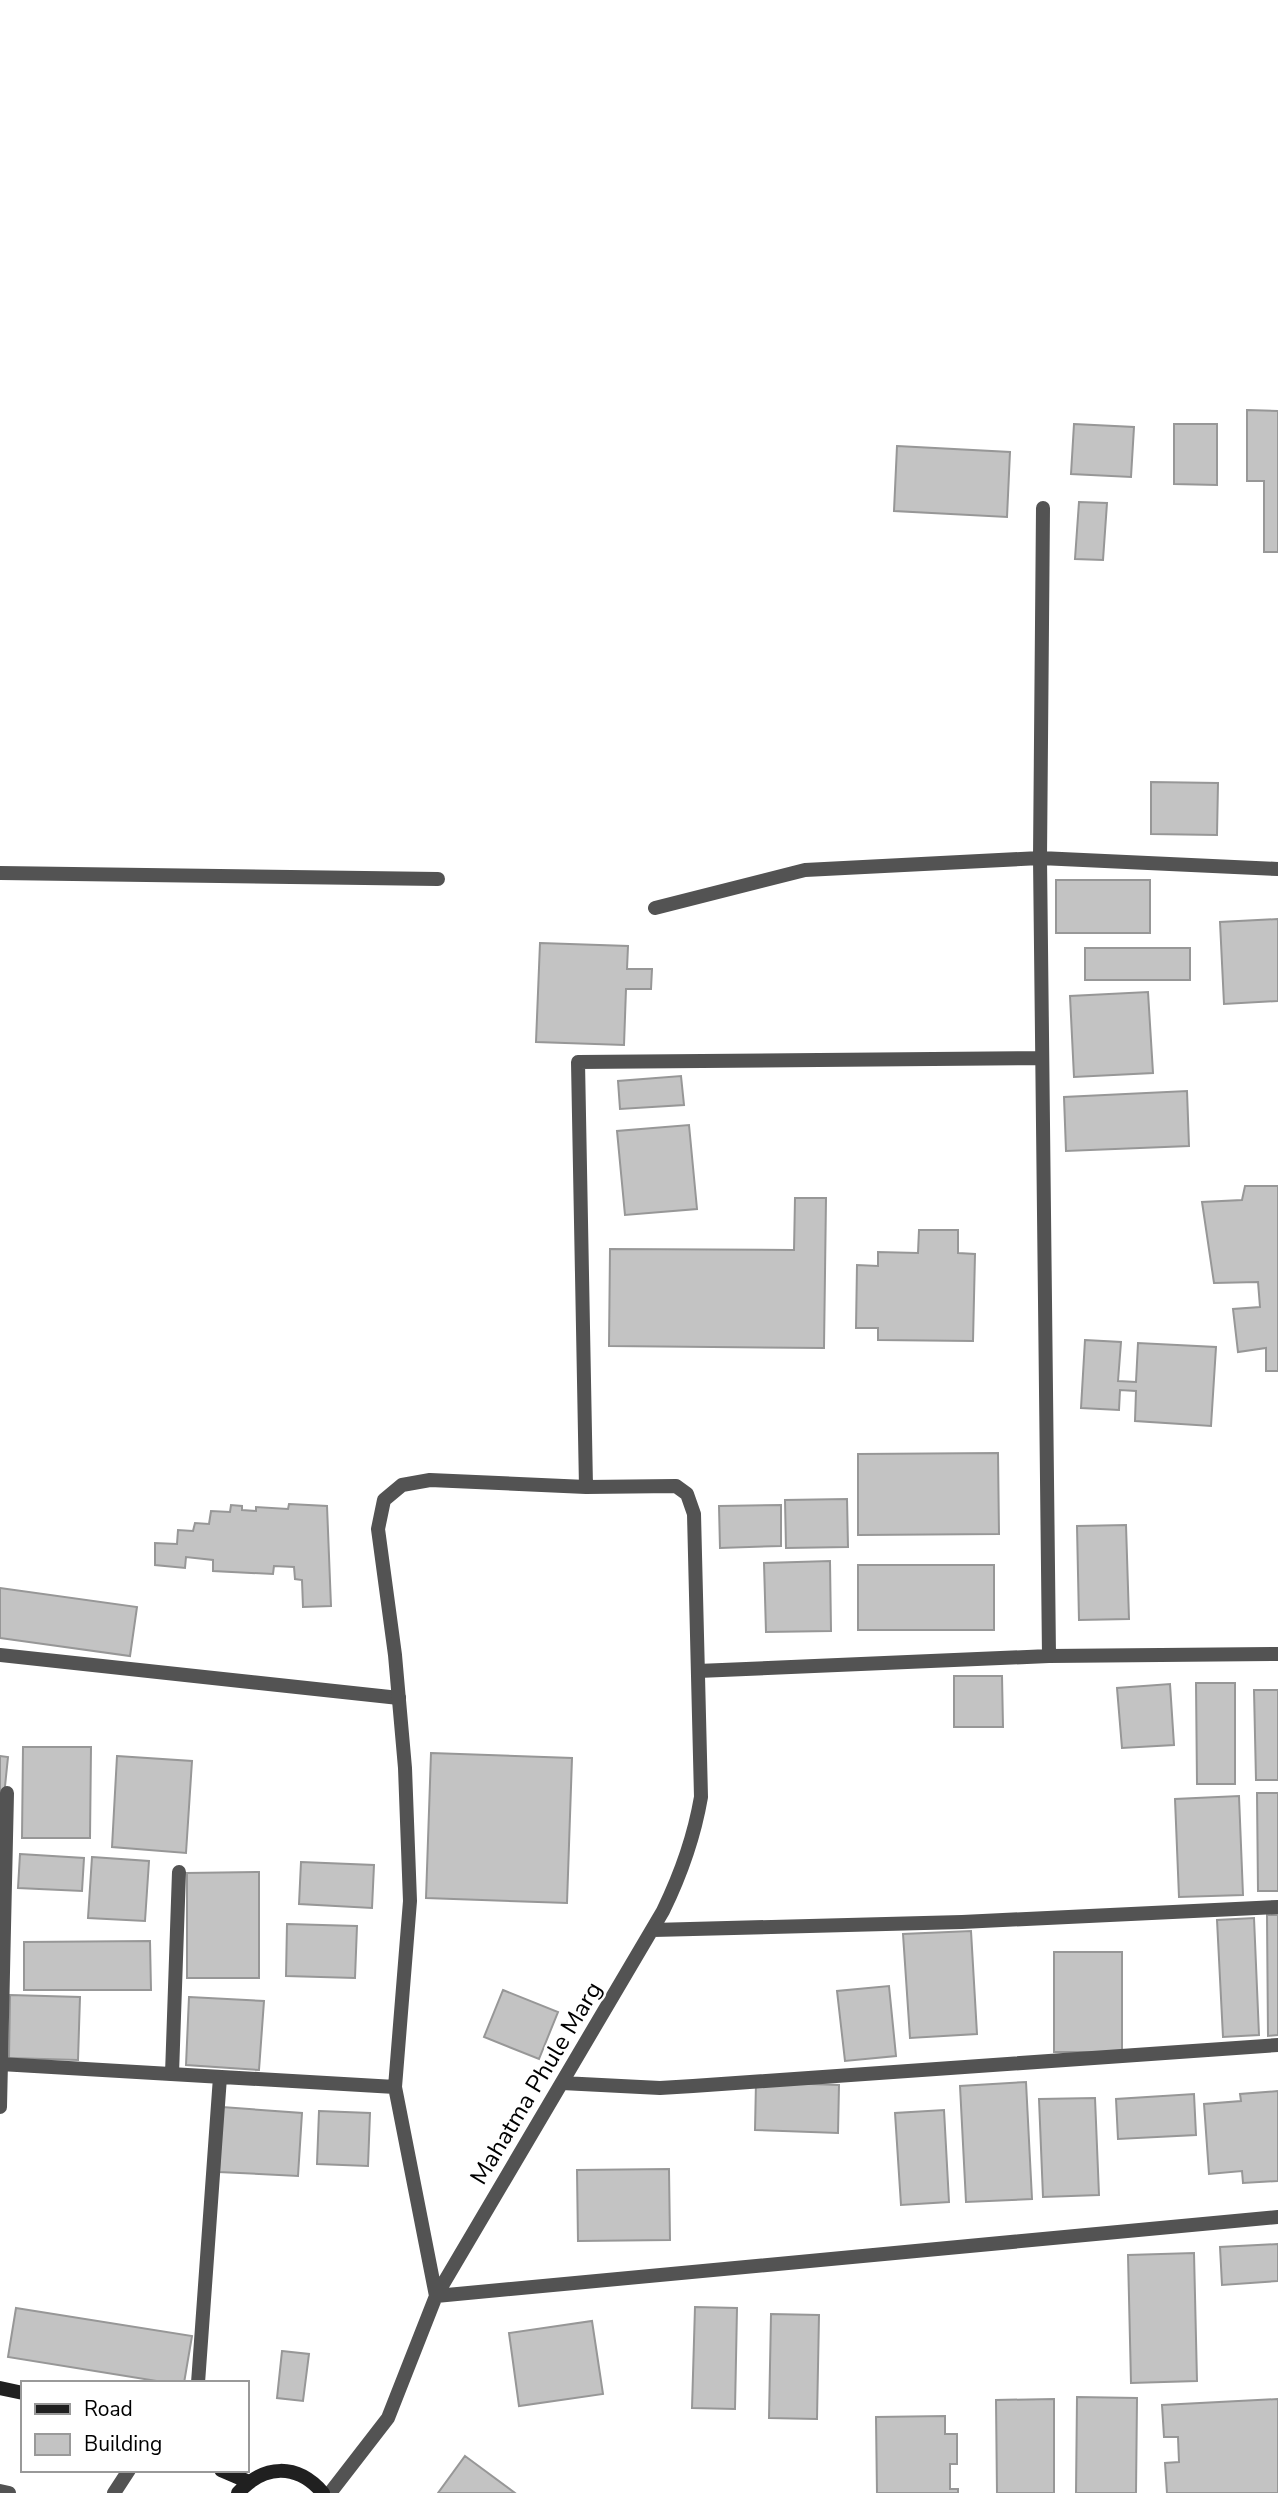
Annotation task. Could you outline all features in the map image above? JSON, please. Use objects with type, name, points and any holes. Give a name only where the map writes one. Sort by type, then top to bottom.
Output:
[{"type":"street","points":[[1043,508],[1040,858],[1049,1656]]},
{"type":"street","points":[[655,908],[805,870],[1040,858],[1278,869]]},
{"type":"street","points":[[0,873],[438,879]]},
{"type":"street","points":[[586,1487],[578,1062],[1042,1058]]},
{"type":"street","name":"Mahatma Phule Marg","points":[[330,2493],[388,2417],[436,2296],[653,1930],[681,1875],[695,1831],[701,1797],[694,1514],[687,1494],[676,1486],[586,1487],[430,1480],[402,1485],[384,1500],[378,1529],[399,1698],[405,1768],[410,1900],[396,2087],[436,2296]]},
{"type":"street","points":[[698,1671],[1049,1656],[1278,1654]]},
{"type":"street","points":[[0,1655],[399,1698]]},
{"type":"street","points":[[0,2106],[7,1793]]},
{"type":"street","points":[[172,2074],[179,1872]]},
{"type":"street","points":[[653,1930],[962,1922],[1278,1907]]},
{"type":"street","points":[[562,2083],[660,2088],[1278,2045]]},
{"type":"street","points":[[1,2064],[396,2087]]},
{"type":"street","points":[[198,2381],[220,2077]]},
{"type":"street","points":[[436,2296],[1278,2217]]},
{"type":"street","points":[[0,2388],[21,2393]]},
{"type":"street","points":[[238,2493],[248,2482],[263,2473],[279,2470],[296,2472],[310,2480],[323,2493]]},
{"type":"street","points":[[114,2493],[127,2472]]},
{"type":"street","points":[[226,2472],[248,2482]]},
{"type":"street","points":[[0,2491],[9,2493]]},
{"type":"building","points":[[1247,410],[1278,411],[1278,552],[1264,552],[1264,481],[1247,481]]},
{"type":"building","points":[[1074,424],[1134,427],[1131,477],[1071,474]]},
{"type":"building","points":[[1174,424],[1217,424],[1217,485],[1174,484]]},
{"type":"building","points":[[897,446],[1010,452],[1007,517],[894,511]]},
{"type":"building","points":[[1079,502],[1107,503],[1103,560],[1075,559]]},
{"type":"building","points":[[1151,782],[1218,783],[1217,835],[1151,834]]},
{"type":"building","points":[[1056,880],[1150,880],[1150,933],[1056,933]]},
{"type":"building","points":[[1278,919],[1278,1001],[1224,1004],[1220,922]]},
{"type":"building","points":[[540,943],[628,946],[627,969],[652,969],[651,989],[626,989],[624,1045],[536,1042]]},
{"type":"building","points":[[1085,948],[1190,948],[1190,980],[1085,980]]},
{"type":"building","points":[[1148,992],[1153,1073],[1074,1077],[1070,996]]},
{"type":"building","points":[[681,1076],[684,1105],[620,1109],[618,1081]]},
{"type":"building","points":[[1187,1091],[1189,1146],[1066,1151],[1064,1097]]},
{"type":"building","points":[[689,1125],[697,1209],[625,1215],[617,1131]]},
{"type":"building","points":[[1245,1186],[1278,1186],[1278,1371],[1266,1371],[1266,1348],[1238,1352],[1233,1309],[1260,1307],[1258,1282],[1214,1283],[1202,1202],[1242,1200]]},
{"type":"building","points":[[795,1198],[826,1198],[824,1348],[609,1346],[610,1249],[794,1250]]},
{"type":"building","points":[[919,1230],[958,1230],[958,1253],[975,1254],[973,1341],[878,1340],[878,1328],[856,1328],[857,1265],[878,1266],[878,1252],[918,1253]]},
{"type":"building","points":[[1085,1340],[1121,1342],[1118,1381],[1136,1382],[1138,1343],[1216,1347],[1211,1426],[1135,1421],[1136,1391],[1120,1390],[1119,1410],[1081,1408]]},
{"type":"building","points":[[998,1453],[999,1534],[858,1535],[858,1454]]},
{"type":"building","points":[[847,1499],[848,1547],[786,1548],[785,1500]]},
{"type":"building","points":[[289,1504],[327,1506],[331,1606],[303,1607],[302,1580],[295,1579],[294,1567],[274,1566],[273,1574],[213,1571],[213,1560],[186,1557],[185,1568],[155,1565],[155,1543],[177,1544],[178,1530],[193,1531],[195,1523],[209,1524],[211,1511],[230,1512],[231,1505],[242,1506],[242,1510],[256,1511],[256,1507],[288,1509]]},
{"type":"building","points":[[781,1505],[781,1546],[720,1548],[719,1506]]},
{"type":"building","points":[[1126,1525],[1129,1619],[1079,1620],[1077,1526]]},
{"type":"building","points":[[830,1561],[831,1631],[766,1632],[764,1563]]},
{"type":"building","points":[[858,1565],[994,1565],[994,1630],[858,1630]]},
{"type":"building","points":[[0,1588],[137,1607],[130,1656],[0,1638]]},
{"type":"building","points":[[954,1676],[1002,1676],[1003,1727],[954,1727]]},
{"type":"building","points":[[1196,1683],[1235,1683],[1235,1784],[1197,1784]]},
{"type":"building","points":[[1170,1684],[1174,1745],[1122,1748],[1117,1688]]},
{"type":"building","points":[[1254,1690],[1278,1690],[1278,1780],[1256,1780]]},
{"type":"building","points":[[23,1747],[91,1747],[90,1838],[22,1838]]},
{"type":"building","points":[[431,1753],[572,1758],[567,1903],[426,1898]]},
{"type":"building","points":[[0,1756],[8,1757],[4,1796],[0,1796]]},
{"type":"building","points":[[117,1756],[192,1761],[186,1853],[112,1847]]},
{"type":"building","points":[[1257,1793],[1278,1793],[1278,1891],[1258,1891]]},
{"type":"building","points":[[1239,1796],[1243,1895],[1179,1897],[1175,1799]]},
{"type":"building","points":[[20,1854],[84,1858],[82,1891],[18,1888]]},
{"type":"building","points":[[92,1857],[149,1861],[145,1921],[88,1918]]},
{"type":"building","points":[[301,1862],[374,1865],[372,1908],[299,1904]]},
{"type":"building","points":[[259,1872],[259,1978],[187,1978],[187,1873]]},
{"type":"building","points":[[1267,1915],[1278,1915],[1278,2035],[1268,2036]]},
{"type":"building","points":[[1254,1918],[1259,2035],[1223,2037],[1217,1920]]},
{"type":"building","points":[[287,1924],[357,1926],[355,1978],[286,1976]]},
{"type":"building","points":[[971,1931],[977,2034],[910,2038],[903,1934]]},
{"type":"building","points":[[150,1941],[151,1990],[24,1990],[24,1942]]},
{"type":"building","points":[[1054,1952],[1122,1952],[1122,2052],[1054,2052]]},
{"type":"building","points":[[889,1986],[896,2056],[845,2061],[837,1991]]},
{"type":"building","points":[[503,1990],[558,2012],[539,2059],[484,2037]]},
{"type":"building","points":[[10,1995],[80,1997],[78,2060],[9,2058]]},
{"type":"building","points":[[189,1997],[264,2001],[259,2070],[186,2065]]},
{"type":"building","points":[[756,2082],[839,2085],[838,2133],[755,2130]]},
{"type":"building","points":[[1026,2082],[1032,2199],[966,2202],[960,2086]]},
{"type":"building","points":[[1278,2091],[1278,2181],[1243,2183],[1242,2171],[1209,2174],[1204,2104],[1241,2101],[1240,2094]]},
{"type":"building","points":[[1194,2094],[1196,2135],[1118,2139],[1116,2099]]},
{"type":"building","points":[[1095,2098],[1099,2195],[1043,2197],[1039,2099]]},
{"type":"building","points":[[222,2107],[302,2113],[298,2176],[219,2172]]},
{"type":"building","points":[[944,2110],[949,2202],[901,2205],[895,2113]]},
{"type":"building","points":[[319,2111],[370,2113],[368,2166],[317,2164]]},
{"type":"building","points":[[669,2169],[670,2240],[578,2241],[577,2170]]},
{"type":"building","points":[[1278,2244],[1278,2281],[1222,2285],[1220,2247]]},
{"type":"building","points":[[1194,2253],[1197,2381],[1131,2383],[1128,2255]]},
{"type":"building","points":[[695,2307],[737,2308],[735,2409],[692,2408]]},
{"type":"building","points":[[16,2308],[192,2336],[184,2381],[157,2381],[8,2357]]},
{"type":"building","points":[[771,2314],[819,2315],[817,2419],[769,2418]]},
{"type":"building","points":[[592,2321],[603,2394],[519,2406],[509,2333]]},
{"type":"building","points":[[282,2351],[309,2354],[303,2401],[277,2398]]},
{"type":"building","points":[[1077,2397],[1137,2398],[1136,2493],[1076,2493]]},
{"type":"building","points":[[1054,2399],[1054,2493],[997,2493],[996,2400]]},
{"type":"building","points":[[1278,2399],[1278,2493],[1167,2493],[1165,2463],[1179,2462],[1178,2437],[1164,2437],[1162,2405]]},
{"type":"building","points":[[945,2416],[945,2434],[957,2434],[957,2464],[950,2464],[950,2489],[958,2489],[958,2493],[877,2493],[876,2417]]},
{"type":"building","points":[[465,2456],[515,2493],[438,2493]]}]
